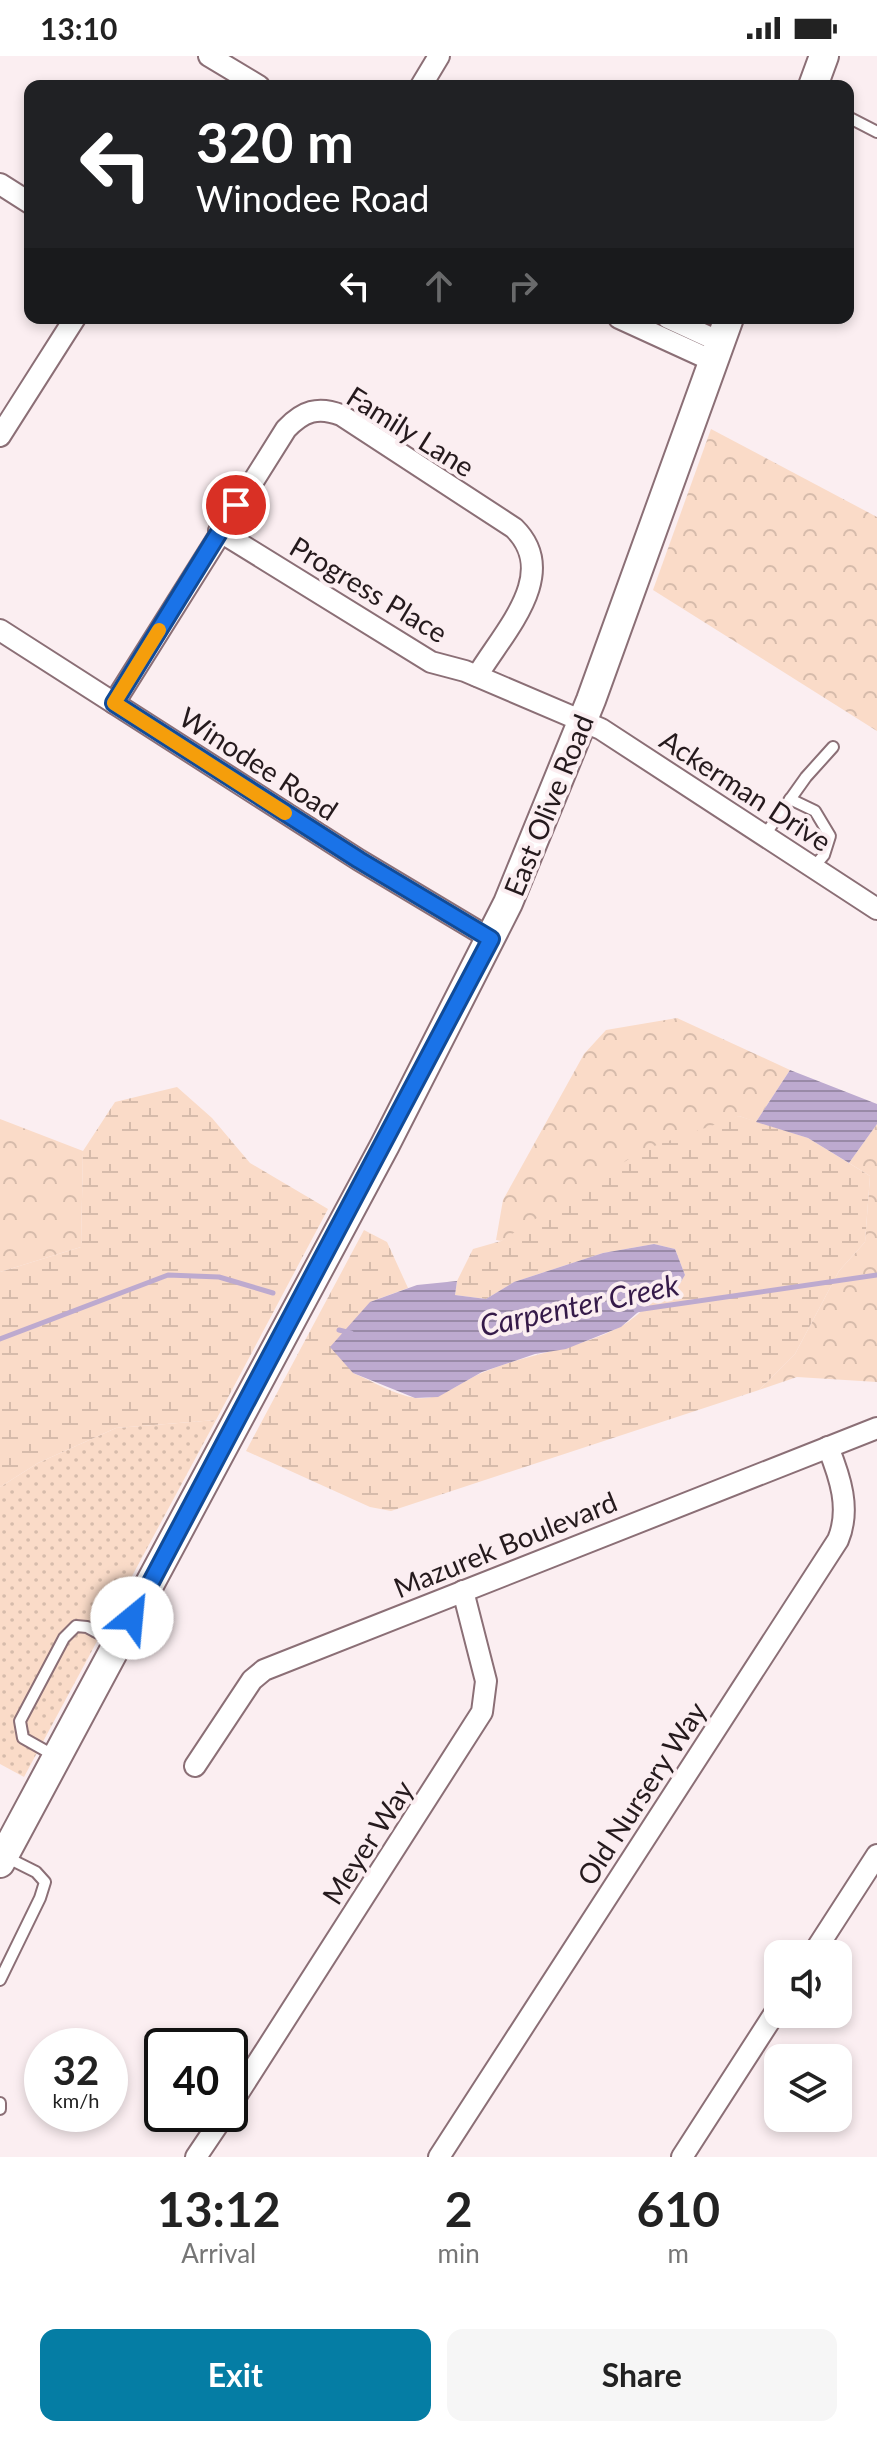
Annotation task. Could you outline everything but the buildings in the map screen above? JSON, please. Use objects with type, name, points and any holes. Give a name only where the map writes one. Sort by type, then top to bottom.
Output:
[{"type":"street","points":[[209,56],[226,78]]},
{"type":"street","points":[[425,80],[439,56]]},
{"type":"street","points":[[815,80],[824,56]]},
{"type":"street","points":[[0,184],[24,199]]},
{"type":"street","points":[[0,436],[71,324]]},
{"type":"street","points":[[647,324],[721,340]]},
{"type":"street","points":[[682,324],[721,340]]},
{"type":"street","name":"East Olive Road","points":[[2,1860],[491,939],[545,818],[583,721],[721,340]]},
{"type":"street","name":"Family Lane","points":[[114,703],[219,531],[286,429],[298,416],[326,409],[341,415],[514,528],[527,541],[532,550],[534,582],[477,676]]},
{"type":"street","name":"Progress Place","points":[[219,531],[431,662],[477,676],[583,721]]},
{"type":"street","name":"Winodee Road","points":[[0,630],[359,860],[491,939]]},
{"type":"street","name":"Ackerman Drive","points":[[583,721],[601,729],[877,909]]},
{"type":"street","name":"Mazurek Boulevard","points":[[195,1766],[252,1680],[264,1670],[877,1428]]},
{"type":"street","name":"Old Nursery Way","points":[[439,2157],[838,1540],[845,1512],[837,1470],[828,1447]]},
{"type":"street","name":"Meyer Way","points":[[248,2078],[482,1712],[486,1681],[463,1591]]},
{"type":"street","points":[[822,1940],[877,1855]]},
{"type":"street","points":[[682,2157],[765,2028]]},
{"type":"street","points":[[196,2157],[213,2132]]},
{"type":"lane","points":[[854,120],[877,132]]},
{"type":"lane","points":[[764,836],[833,747]]},
{"type":"lane","points":[[790,799],[815,811],[830,836],[829,846],[813,868]]},
{"type":"lane","points":[[57,1757],[23,1738],[20,1721],[64,1638],[76,1626],[87,1627],[119,1644]]},
{"type":"lane","points":[[0,1980],[45,1882],[36,1872],[2,1860]]},
{"type":"green space","points":[[711,429],[877,517],[877,731],[653,590]]},
{"type":"green space","points":[[677,1018],[790,1070],[756,1122],[739,1116],[501,1241],[496,1240],[503,1200],[584,1054],[606,1030]]},
{"type":"green space","points":[[177,1087],[212,1118],[250,1163],[328,1209],[216,1420],[116,1428],[38,1463],[0,1487],[0,1272],[81,1247],[83,1151],[115,1102]]},
{"type":"green space","points":[[739,1116],[808,1138],[870,1176],[865,1242],[839,1271],[795,1354],[759,1390],[391,1511],[370,1507],[246,1451],[364,1230],[387,1242],[408,1288],[370,1302],[353,1373],[408,1396],[434,1396],[517,1360],[602,1335],[674,1292],[685,1275],[675,1249],[654,1244],[603,1253],[514,1282],[486,1299],[455,1295],[457,1281],[473,1249],[501,1241],[643,1150]]},
{"type":"green space","points":[[0,1119],[83,1151],[81,1247],[0,1272]]},
{"type":"green space","points":[[877,1124],[877,1382],[797,1377],[759,1390],[795,1354],[839,1271],[865,1242],[870,1176],[849,1163]]},
{"type":"green space","points":[[216,1420],[24,1777],[0,1764],[0,1487],[38,1463],[116,1428]]},
{"type":"water","points":[[790,1070],[877,1104],[877,1124],[849,1163],[808,1138],[756,1122]]},
{"type":"water","points":[[654,1244],[675,1249],[685,1275],[674,1293],[653,1299],[621,1327],[566,1349],[535,1354],[482,1372],[438,1397],[415,1398],[353,1373],[330,1347],[370,1302],[417,1285],[457,1281],[455,1295],[486,1299],[514,1282],[603,1253]]},
{"type":"waterway","name":"Carpenter Creek","points":[[0,1339],[168,1275],[219,1277],[273,1293]]},
{"type":"waterway","name":"Carpenter Creek","points":[[636,1310],[877,1275]]},
{"type":"waterway","name":"Carpenter Creek","points":[[339,1330],[351,1333]]},
{"type":"slow traffic","points":[[159,630],[114,703],[285,813]]},
{"type":"route","points":[[132,1618],[491,939],[466,927],[114,703],[236,505]]}]
